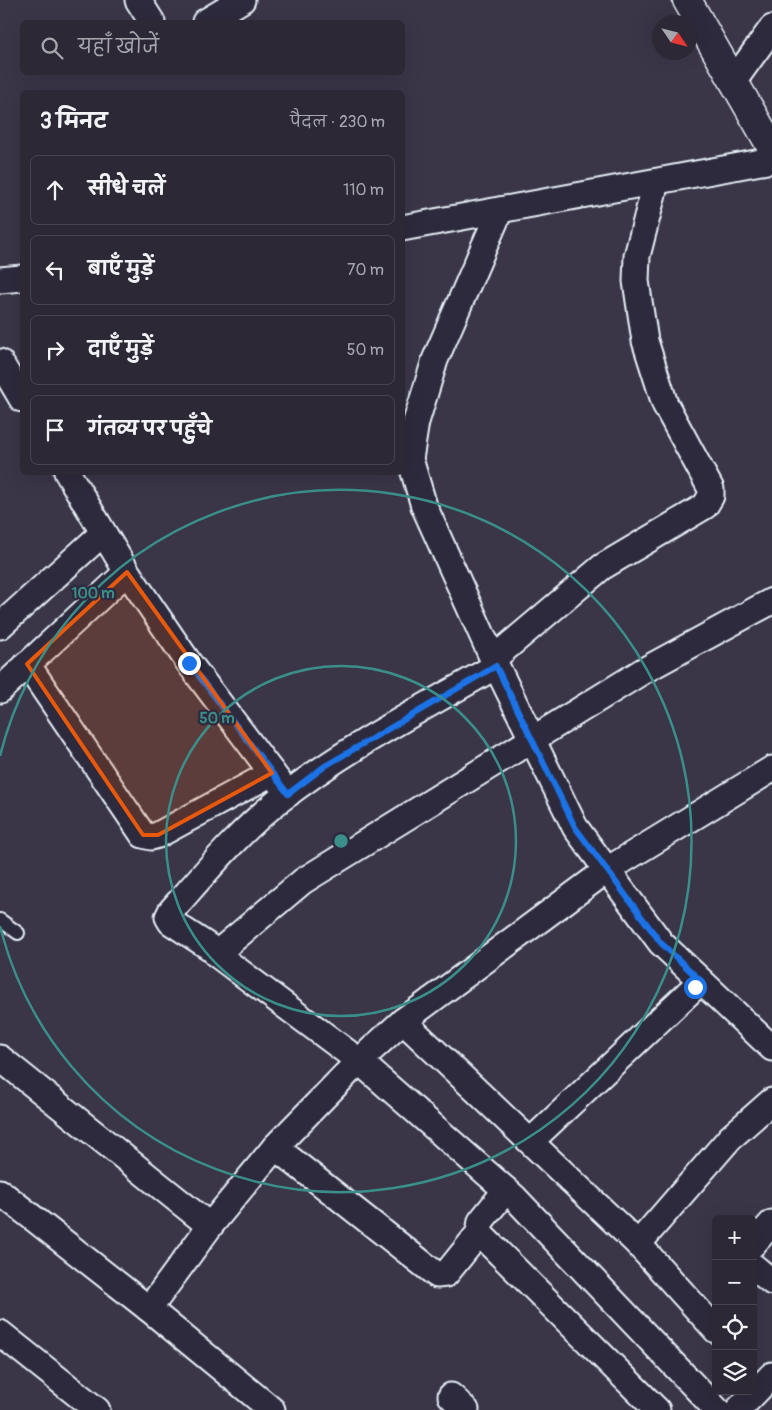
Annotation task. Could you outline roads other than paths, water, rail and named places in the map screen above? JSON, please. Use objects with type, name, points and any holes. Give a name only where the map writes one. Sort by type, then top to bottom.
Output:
[{"type":"street","points":[[138,0],[151,20]]},
{"type":"street","points":[[208,20],[242,0]]},
{"type":"street","points":[[687,0],[772,148]]},
{"type":"street","points":[[733,82],[772,28]]},
{"type":"street","points":[[405,227],[772,160]]},
{"type":"street","points":[[656,182],[637,256],[636,281],[645,341],[665,404],[712,489],[711,496],[705,506],[602,566],[494,663],[325,766],[288,794],[225,850],[171,910],[168,916],[171,922],[217,952],[220,958],[359,1061],[506,1190],[717,1410]]},
{"type":"street","points":[[500,210],[435,360],[416,422],[410,459],[424,506],[494,663],[575,827],[661,943],[772,1048]]},
{"type":"street","points":[[0,280],[20,278]]},
{"type":"street","points":[[0,362],[20,396]]},
{"type":"street","points":[[69,475],[127,572],[189,663],[288,794]]},
{"type":"street","points":[[1,622],[103,534]]},
{"type":"street","points":[[0,690],[127,572]]},
{"type":"street","points":[[217,952],[292,889],[643,670],[772,601]]},
{"type":"street","points":[[27,664],[143,835],[151,837],[158,835],[272,773]]},
{"type":"street","points":[[149,1309],[210,1226],[275,1147],[359,1061],[403,1021],[607,870],[772,770]]},
{"type":"street","points":[[531,1141],[701,981]]},
{"type":"street","points":[[403,1021],[638,1244],[712,1326]]},
{"type":"street","points":[[0,1058],[210,1226]]},
{"type":"street","points":[[638,1244],[730,1138],[772,1101]]},
{"type":"street","points":[[275,1147],[436,1275],[446,1274],[479,1233],[481,1221],[506,1190]]},
{"type":"street","points":[[0,1192],[149,1309],[272,1410]]},
{"type":"street","points":[[757,1240],[772,1223]]},
{"type":"street","points":[[479,1233],[657,1410]]},
{"type":"street","points":[[757,1269],[772,1282]]},
{"type":"street","points":[[0,1333],[97,1410]]},
{"type":"street","points":[[738,1410],[765,1380]]},
{"type":"lane","points":[[0,920],[18,933]]}]
